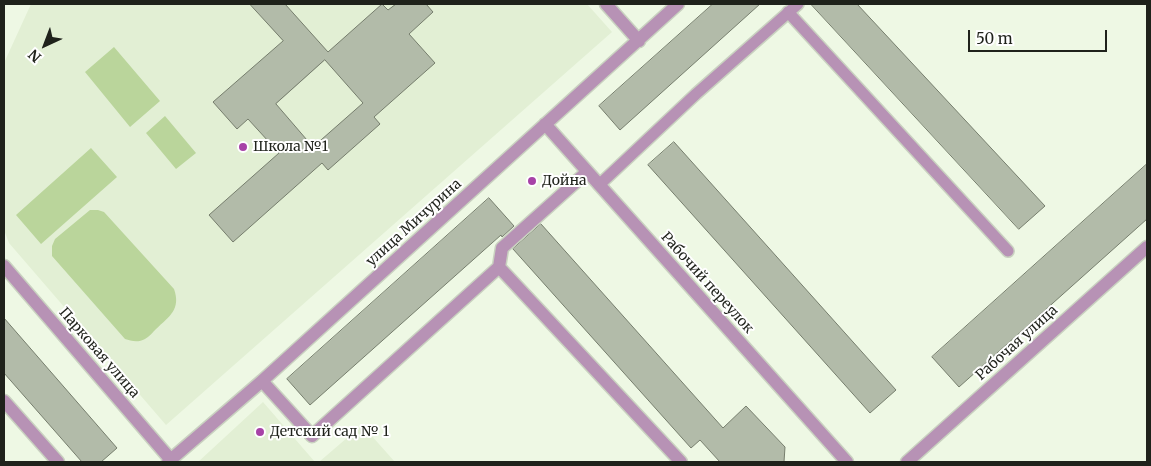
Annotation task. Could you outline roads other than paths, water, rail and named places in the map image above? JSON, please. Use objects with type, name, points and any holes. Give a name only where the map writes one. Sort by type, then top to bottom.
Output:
[{"type":"street","points":[[606,4],[639,41]]},
{"type":"street","name":"улица Мичурина","points":[[169,461],[262,381],[678,4]]},
{"type":"street","name":"Рабочий переулок","points":[[545,124],[847,462]]},
{"type":"street","points":[[262,381],[312,436],[499,267],[502,248],[587,172]]},
{"type":"street","name":"Рабочая улица","points":[[907,462],[1147,246]]},
{"type":"street","name":"Парковая улица","points":[[4,266],[169,461]]},
{"type":"street","points":[[499,267],[681,462]]},
{"type":"street","points":[[4,401],[58,462]]},
{"type":"lane","points":[[599,185],[696,94],[798,4]]},
{"type":"lane","points":[[788,12],[1008,251]]},
{"type":"place","name":"Школа №1","points":[[243,147]]},
{"type":"place","name":"Дойна","points":[[532,181]]},
{"type":"place","name":"Детский сад № 1","points":[[260,432]]}]
